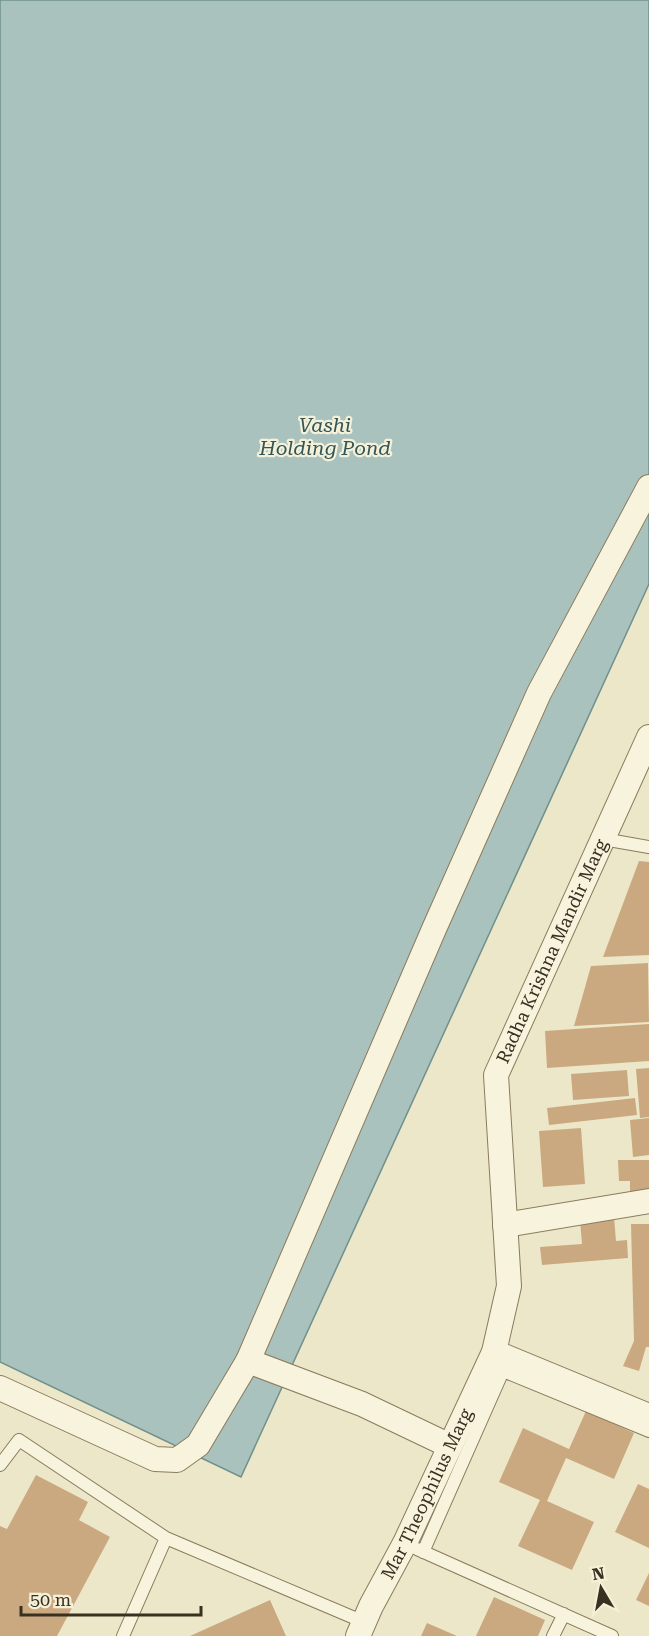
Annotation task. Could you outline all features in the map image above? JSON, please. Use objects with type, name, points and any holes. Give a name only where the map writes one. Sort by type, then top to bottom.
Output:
[{"type":"street","points":[[0,1388],[155,1460],[177,1460],[198,1445],[248,1361],[434,929],[539,693],[649,487]]},
{"type":"street","name":"Radha Krishna Mandir Marg","points":[[494,1352],[509,1286],[496,1075],[649,737]]},
{"type":"street","points":[[505,1225],[649,1201]]},
{"type":"street","points":[[494,1352],[649,1416]]},
{"type":"street","name":"Mar Theophilus Marg","points":[[361,1629],[414,1547],[450,1446],[494,1352]]},
{"type":"street","points":[[248,1361],[362,1404],[450,1446]]},
{"type":"lane","points":[[603,839],[649,847]]},
{"type":"lane","points":[[612,1636],[414,1547],[503,1371],[649,1431]]},
{"type":"lane","points":[[0,1465],[19,1440],[166,1538],[361,1629]]},
{"type":"lane","points":[[123,1636],[166,1538]]},
{"type":"lane","points":[[553,1636],[564,1614]]},
{"type":"water","name":"Vashi Holding Pond","points":[[0,0],[649,0],[649,584],[241,1477],[0,1362]]},
{"type":"building","points":[[639,861],[649,862],[649,955],[603,957]]},
{"type":"building","points":[[648,963],[649,1022],[574,1026],[591,966]]},
{"type":"building","points":[[649,1024],[649,1061],[547,1068],[545,1031]]},
{"type":"building","points":[[649,1068],[649,1117],[640,1118],[636,1069]]},
{"type":"building","points":[[627,1070],[629,1096],[573,1100],[571,1074]]},
{"type":"building","points":[[635,1098],[637,1115],[549,1125],[547,1108]]},
{"type":"building","points":[[649,1118],[649,1155],[633,1157],[630,1120]]},
{"type":"building","points":[[581,1128],[585,1184],[543,1187],[539,1131]]},
{"type":"building","points":[[618,1160],[649,1160],[649,1199],[630,1200],[630,1181],[619,1181]]},
{"type":"building","points":[[614,1217],[616,1241],[627,1240],[628,1258],[542,1265],[540,1247],[582,1244],[580,1220]]},
{"type":"building","points":[[631,1224],[649,1224],[649,1347],[646,1347],[639,1371],[623,1366],[634,1341]]},
{"type":"building","points":[[586,1411],[634,1433],[614,1479],[566,1458],[547,1501],[594,1522],[572,1570],[518,1546],[540,1500],[499,1482],[523,1428],[569,1449]]},
{"type":"building","points":[[36,1475],[88,1502],[79,1520],[110,1537],[57,1636],[0,1636],[0,1526],[7,1529]]},
{"type":"building","points":[[638,1484],[649,1489],[649,1548],[615,1532]]},
{"type":"building","points":[[649,1573],[649,1606],[636,1600]]},
{"type":"building","points":[[494,1597],[545,1620],[538,1636],[476,1636]]},
{"type":"building","points":[[270,1600],[286,1636],[190,1636]]},
{"type":"building","points":[[427,1623],[457,1636],[421,1636]]}]
